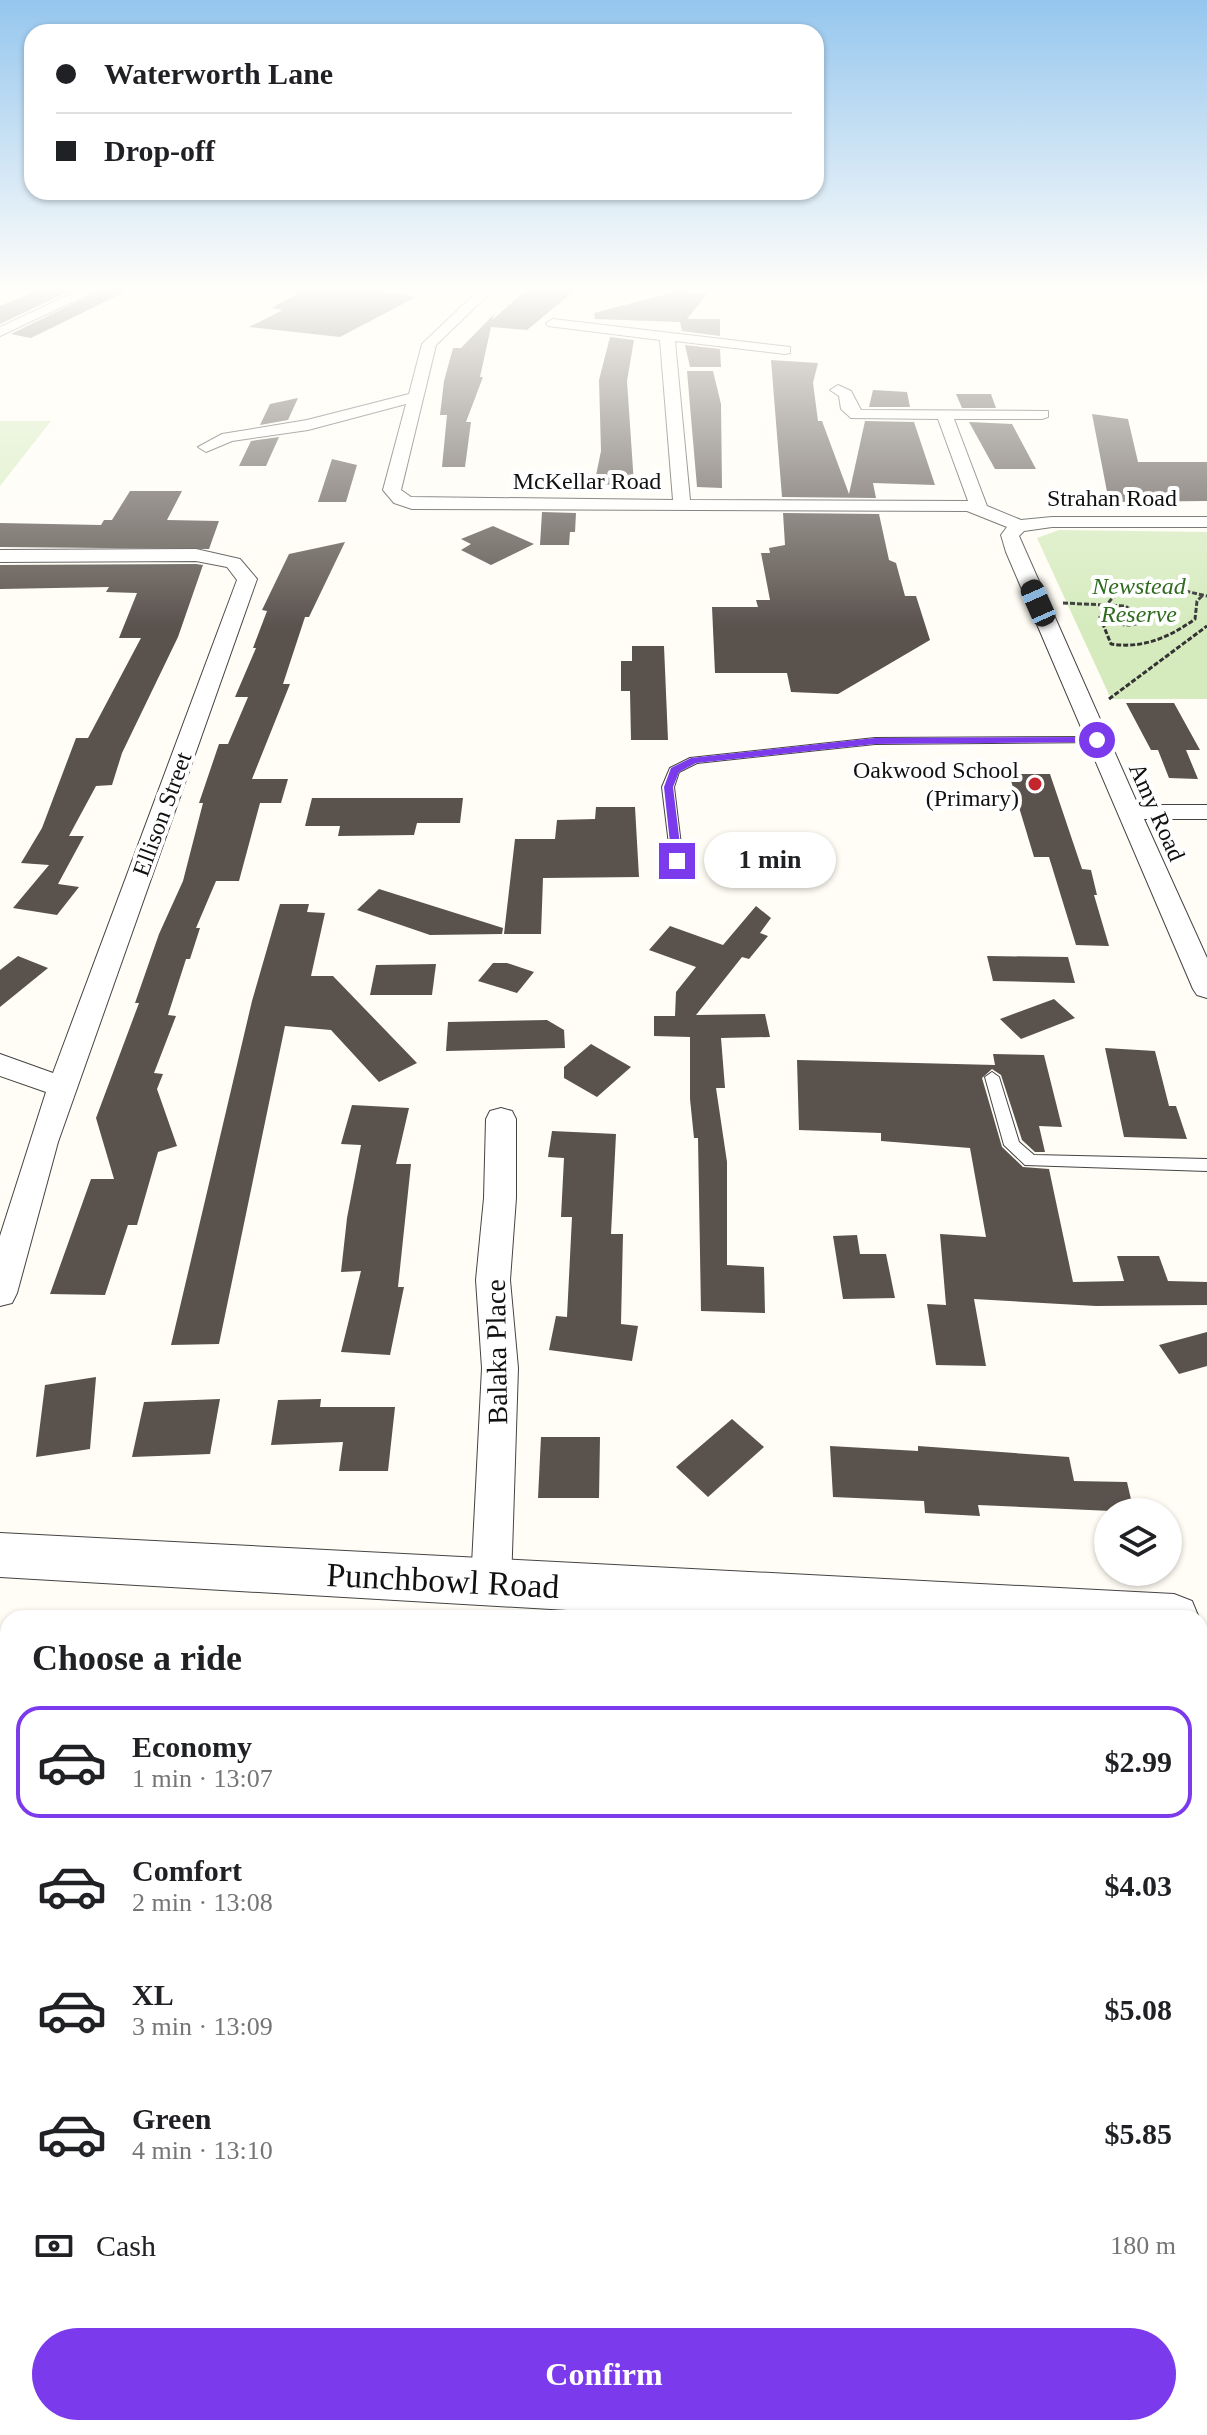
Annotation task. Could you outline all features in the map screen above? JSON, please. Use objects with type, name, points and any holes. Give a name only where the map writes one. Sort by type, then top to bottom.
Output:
[{"type":"street","points":[[206,447],[224,436],[308,425],[401,401]]},
{"type":"street","name":"McKellar Road","points":[[414,401],[392,490],[396,498],[405,502],[421,505],[979,507],[1018,526]]},
{"type":"street","points":[[673,401],[682,505]]},
{"type":"street","points":[[849,401],[849,409],[857,415],[1037,418]]},
{"type":"street","points":[[945,416],[979,507]]},
{"type":"street","name":"Strahan Road","points":[[1018,526],[1052,522],[1207,522]]},
{"type":"street","name":"Amy Road","points":[[1018,526],[1012,531],[1011,541],[1207,989]]},
{"type":"street","name":"Ellison Street","points":[[0,556],[196,555],[233,563],[247,579],[43,1142],[0,1293]]},
{"type":"street","points":[[1129,812],[1207,812]]},
{"type":"street","points":[[0,1064],[34,1080],[64,1085]]},
{"type":"street","name":"Balaka Place","points":[[491,1584],[500,1368],[493,1280],[500,1198],[501,1119]]},
{"type":"street","name":"Punchbowl Road","points":[[0,1555],[1013,1610]]},
{"type":"lane","points":[[677,861],[668,787],[674,770],[694,760],[896,742],[1097,740]]},
{"type":"lane","points":[[992,1077],[1012,1145],[1030,1161],[1207,1165]]},
{"type":"path","points":[[1141,584],[1174,586],[1205,596],[1197,601],[1195,619],[1163,638],[1111,644],[1100,617],[1105,603],[1118,590],[1141,584]]},
{"type":"path","points":[[1038,603],[1105,603],[1132,608],[1151,621],[1129,625],[1102,623]]},
{"type":"path","points":[[1109,699],[1207,626]]},
{"type":"green space","points":[[0,421],[51,421],[0,486]]},
{"type":"green space","name":"Newstead Reserve","points":[[1059,530],[1207,532],[1207,699],[1111,699],[1037,538]]},
{"type":"building","points":[[297,401],[288,420],[260,425],[270,404]]},
{"type":"building","points":[[442,401],[474,401],[466,422],[471,422],[465,467],[442,467],[447,415],[440,415]]},
{"type":"building","points":[[600,401],[628,401],[634,484],[594,485],[601,451]]},
{"type":"building","points":[[690,401],[720,401],[722,488],[697,487]]},
{"type":"building","points":[[774,401],[815,401],[818,421],[822,421],[849,494],[865,421],[914,422],[935,485],[873,483],[876,498],[782,497]]},
{"type":"building","points":[[870,401],[909,401],[910,407],[869,407]]},
{"type":"building","points":[[959,401],[993,401],[996,408],[962,408]]},
{"type":"building","points":[[1092,414],[1128,419],[1138,462],[1207,462],[1207,501],[1109,502]]},
{"type":"building","points":[[969,422],[1012,424],[1036,469],[995,469]]},
{"type":"building","points":[[279,437],[266,466],[239,466],[251,441]]},
{"type":"building","points":[[332,459],[357,465],[346,502],[318,502]]},
{"type":"building","points":[[130,491],[182,491],[167,520],[219,521],[209,549],[0,547],[0,523],[101,525],[104,520],[112,520]]},
{"type":"building","points":[[542,512],[576,513],[575,532],[570,532],[569,545],[540,545]]},
{"type":"building","points":[[783,513],[879,514],[889,560],[896,563],[905,596],[916,596],[930,640],[838,694],[791,692],[787,673],[715,673],[712,607],[758,607],[756,600],[770,600],[761,553],[770,553],[769,548],[785,545]]},
{"type":"building","points":[[493,526],[534,544],[491,565],[461,550],[471,544],[461,539]]},
{"type":"building","points":[[345,542],[309,617],[305,617],[283,684],[290,684],[252,779],[288,779],[281,803],[260,803],[239,881],[216,881],[196,928],[200,928],[190,959],[186,959],[168,1015],[176,1016],[154,1073],[163,1074],[157,1089],[177,1146],[158,1152],[137,1225],[128,1225],[105,1295],[50,1294],[91,1179],[114,1179],[96,1118],[139,1003],[135,1003],[159,934],[183,881],[203,803],[199,803],[219,744],[228,744],[248,697],[235,697],[256,648],[253,648],[267,611],[262,610],[289,554]]},
{"type":"building","points":[[0,565],[203,565],[178,637],[122,753],[112,785],[96,786],[69,836],[84,836],[58,884],[79,887],[57,915],[13,908],[49,865],[21,863],[42,828],[76,738],[88,738],[141,638],[119,638],[137,593],[106,592],[109,587],[0,589]]},
{"type":"building","points":[[632,646],[664,646],[668,740],[631,740],[630,691],[621,691],[621,661],[632,661]]},
{"type":"building","points":[[1126,703],[1174,703],[1200,750],[1186,750],[1198,779],[1169,778],[1158,750],[1151,750]]},
{"type":"building","points":[[1009,774],[1050,774],[1082,869],[1091,870],[1097,895],[1094,895],[1109,946],[1076,945],[1049,857],[1034,857]]},
{"type":"building","points":[[312,798],[463,798],[460,823],[417,823],[414,835],[338,836],[340,826],[305,826]]},
{"type":"building","points":[[596,807],[635,807],[639,877],[543,878],[541,934],[504,934],[515,839],[555,839],[557,820],[595,819]]},
{"type":"building","points":[[379,889],[503,928],[502,934],[430,935],[357,910]]},
{"type":"building","points":[[280,904],[309,904],[307,912],[325,913],[311,976],[333,976],[417,1063],[379,1082],[331,1030],[285,1026],[219,1344],[171,1345],[252,1001]]},
{"type":"building","points":[[756,906],[771,918],[760,933],[768,936],[749,959],[742,957],[696,1015],[765,1014],[770,1037],[721,1038],[725,1088],[716,1088],[727,1162],[727,1265],[764,1267],[765,1313],[701,1311],[698,1138],[694,1138],[690,1099],[690,1037],[654,1036],[654,1016],[675,1016],[676,992],[696,967],[649,950],[670,926],[723,945]]},
{"type":"building","points":[[18,956],[48,968],[0,1007],[0,970]]},
{"type":"building","points":[[987,956],[1068,957],[1075,983],[993,981]]},
{"type":"building","points":[[493,963],[507,963],[534,972],[517,993],[478,981]]},
{"type":"building","points":[[436,964],[432,995],[370,995],[376,965]]},
{"type":"building","points":[[1054,999],[1075,1018],[1021,1039],[1000,1019]]},
{"type":"building","points":[[547,1020],[564,1030],[565,1048],[446,1051],[448,1022]]},
{"type":"building","points":[[591,1044],[631,1067],[597,1097],[564,1078],[564,1067]]},
{"type":"building","points":[[1105,1048],[1155,1051],[1169,1106],[1176,1106],[1187,1139],[1124,1137]]},
{"type":"building","points":[[993,1054],[1044,1055],[1062,1127],[1039,1126],[1045,1152],[1035,1152],[1022,1140],[1001,1075],[992,1069],[982,1078],[1002,1147],[1023,1167],[1049,1169],[1073,1282],[1124,1281],[1117,1256],[1159,1256],[1168,1281],[1207,1282],[1207,1305],[1096,1306],[974,1299],[986,1366],[936,1365],[927,1304],[946,1305],[940,1234],[986,1237],[970,1148],[881,1141],[881,1133],[799,1130],[797,1060],[995,1065]]},
{"type":"building","points":[[352,1105],[409,1108],[396,1164],[411,1164],[398,1287],[404,1287],[390,1355],[341,1352],[361,1271],[341,1272],[347,1218],[361,1145],[341,1144]]},
{"type":"building","points":[[552,1131],[616,1134],[611,1234],[623,1234],[621,1324],[638,1326],[632,1361],[549,1350],[556,1316],[567,1317],[572,1217],[561,1217],[564,1158],[548,1157]]},
{"type":"building","points":[[857,1235],[860,1254],[886,1254],[895,1298],[843,1299],[833,1236]]},
{"type":"building","points":[[1207,1332],[1207,1366],[1179,1374],[1159,1345]]},
{"type":"building","points":[[96,1377],[90,1449],[36,1457],[45,1385]]},
{"type":"building","points":[[220,1399],[210,1454],[132,1457],[144,1402]]},
{"type":"building","points":[[321,1399],[320,1407],[395,1407],[388,1471],[339,1471],[343,1442],[271,1445],[278,1400]]},
{"type":"building","points":[[732,1419],[764,1447],[708,1497],[676,1467]]},
{"type":"building","points":[[541,1437],[600,1437],[599,1498],[538,1498]]},
{"type":"building","points":[[830,1446],[918,1451],[918,1446],[1069,1457],[1074,1481],[1127,1482],[1131,1498],[1094,1498],[1094,1510],[978,1505],[980,1516],[925,1513],[924,1501],[833,1497]]},
{"type":"place","name":"Oakwood School (Primary)","points":[[1035,784]]},
{"type":"route","points":[[677,861],[668,787],[674,770],[694,760],[875,741],[1097,740]]}]
